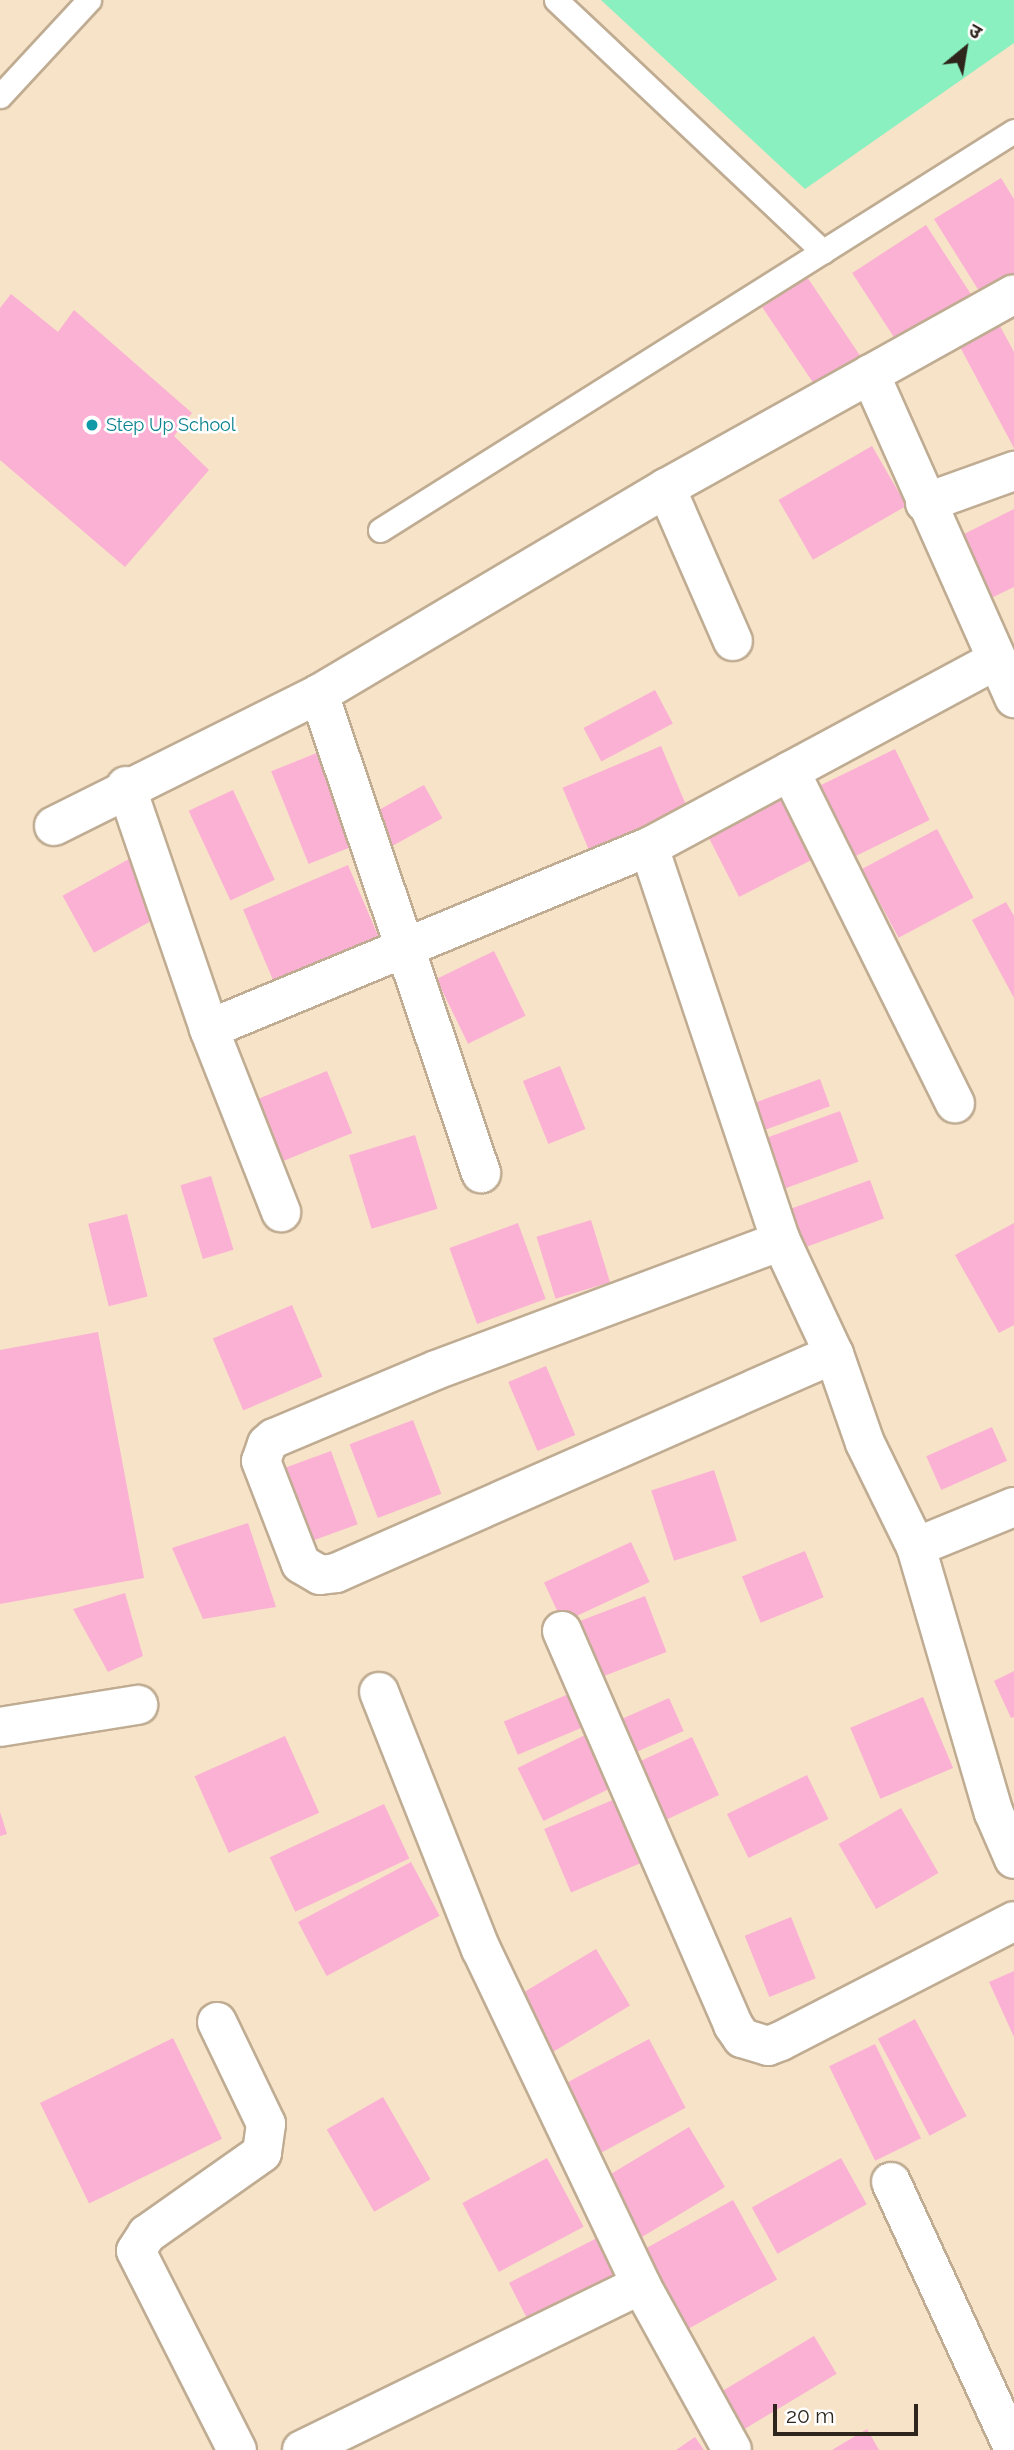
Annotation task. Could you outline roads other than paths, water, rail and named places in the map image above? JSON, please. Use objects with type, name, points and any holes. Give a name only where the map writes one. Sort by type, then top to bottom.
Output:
[{"type":"street","points":[[54,826],[126,786],[318,694],[666,488],[1014,294]]},
{"type":"street","points":[[870,374],[925,503],[1014,698]]},
{"type":"street","points":[[925,503],[1014,471]]},
{"type":"street","points":[[666,488],[733,640]]},
{"type":"street","points":[[209,1030],[649,847],[996,660]]},
{"type":"street","points":[[318,694],[481,1173]]},
{"type":"street","points":[[790,771],[956,1103]]},
{"type":"street","points":[[126,786],[209,1030],[281,1212]]},
{"type":"street","points":[[649,847],[781,1241],[834,1354],[864,1443],[916,1547],[994,1813],[1014,1859]]},
{"type":"street","points":[[781,1241],[436,1370],[274,1438],[267,1444],[261,1461],[301,1564],[320,1575],[336,1573],[834,1354]]},
{"type":"street","points":[[916,1547],[1014,1507]]},
{"type":"street","points":[[562,1631],[733,2025],[742,2038],[768,2046],[781,2041],[1014,1921]]},
{"type":"street","points":[[379,1692],[481,1950],[641,2285],[732,2450]]},
{"type":"street","points":[[0,1727],[138,1705]]},
{"type":"street","points":[[217,2022],[267,2124],[262,2153],[147,2234],[136,2250],[237,2450]]},
{"type":"street","points":[[891,2182],[1014,2450]]},
{"type":"street","points":[[302,2450],[641,2285]]},
{"type":"lane","points":[[0,96],[89,0]]},
{"type":"lane","points":[[556,0],[822,252]]},
{"type":"lane","points":[[380,530],[1014,131]]},
{"type":"place","name":"Step Up School","points":[[92,425]]}]
